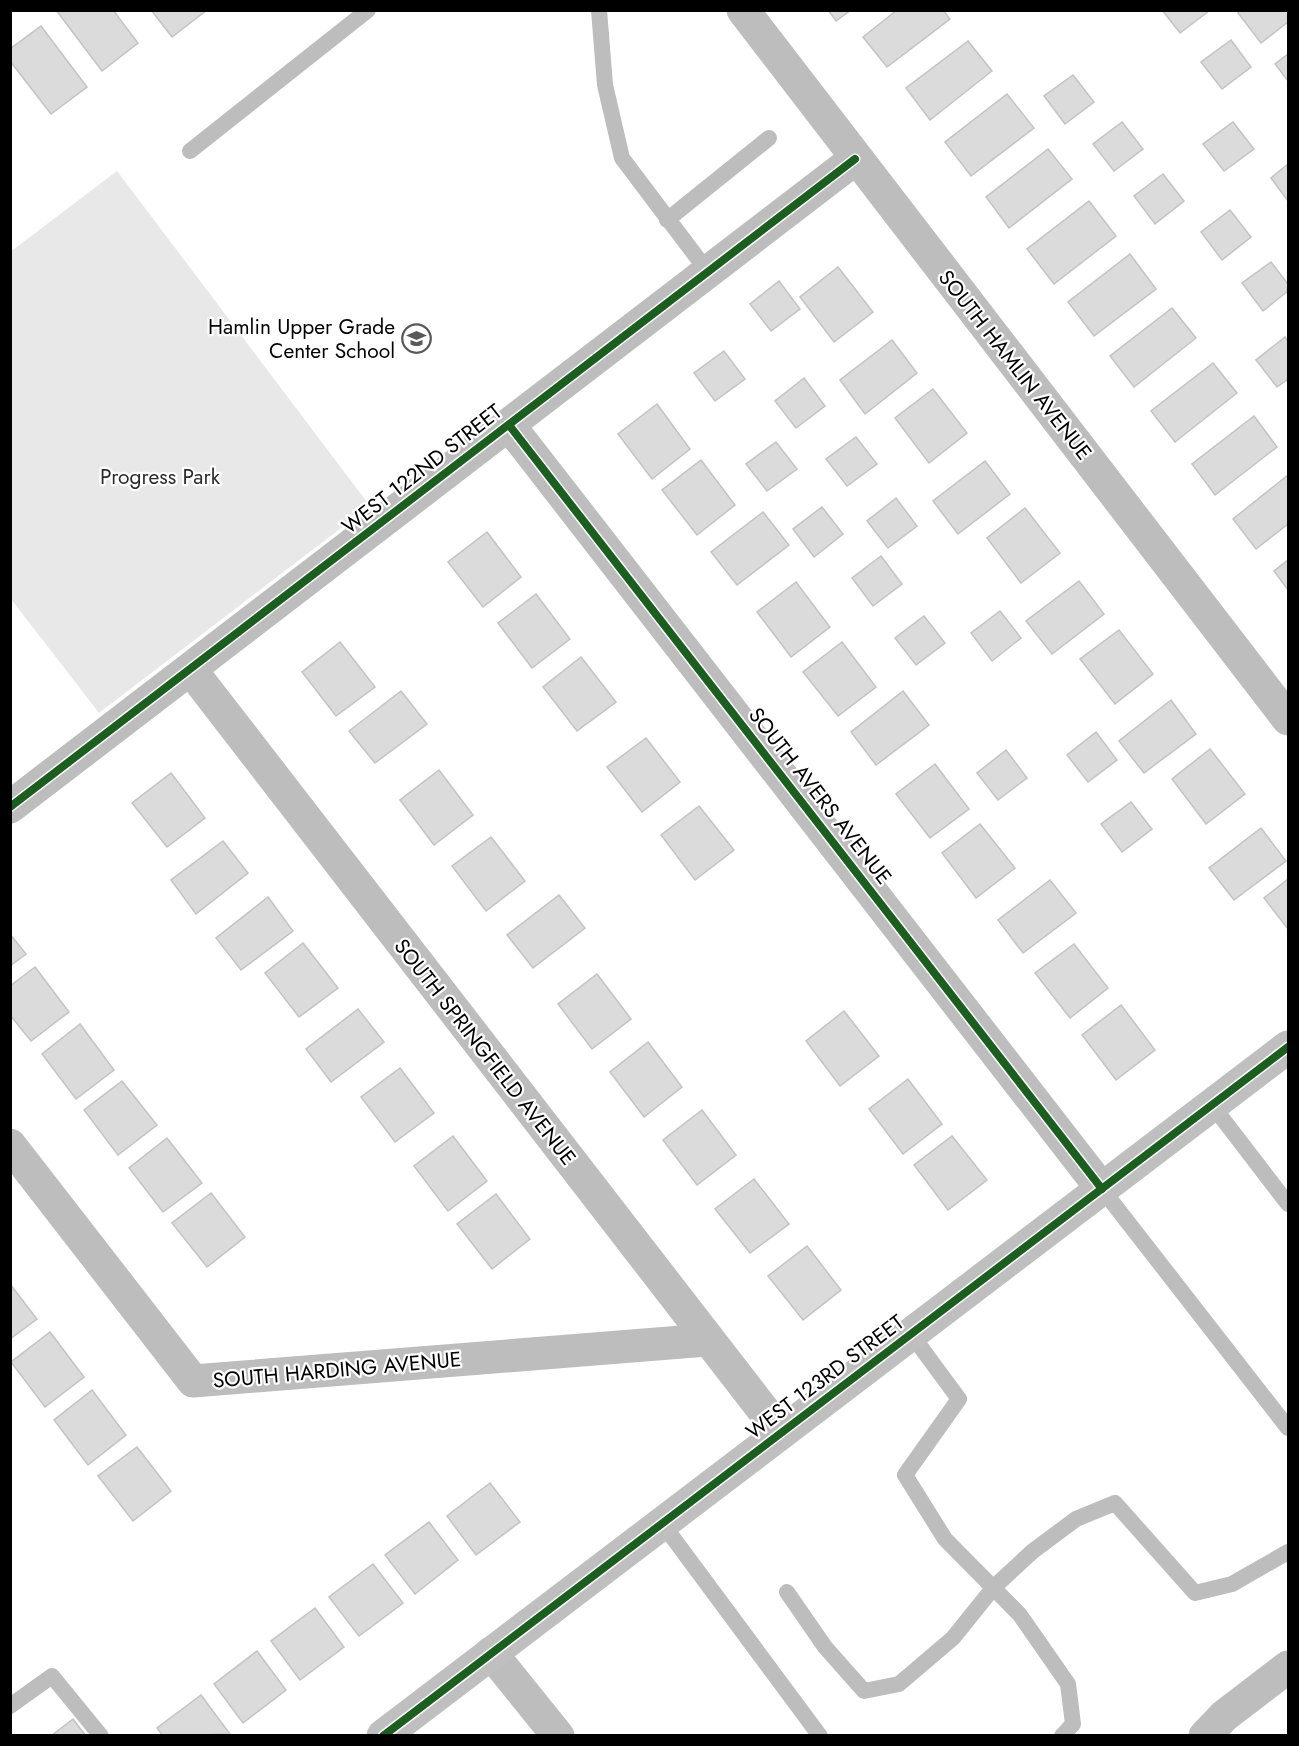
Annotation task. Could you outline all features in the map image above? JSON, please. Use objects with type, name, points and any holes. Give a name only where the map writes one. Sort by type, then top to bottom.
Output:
[{"type":"street","name":"SOUTH HAMLIN AVENUE","points":[[743,10],[855,159],[1288,719]]},
{"type":"street","name":"WEST 122ND STREET","points":[[10,807],[192,670],[855,159]]},
{"type":"street","name":"SOUTH AVERS AVENUE","points":[[509,425],[1102,1189]]},
{"type":"street","name":"SOUTH SPRINGFIELD AVENUE","points":[[192,670],[781,1433]]},
{"type":"street","name":"WEST 123RD STREET","points":[[383,1736],[1288,1047]]},
{"type":"street","name":"SOUTH HARDING AVENUE","points":[[10,1145],[193,1381],[707,1340]]},
{"type":"street","points":[[491,1653],[558,1736]]},
{"type":"street","points":[[1205,1736],[1224,1716],[1288,1667]]},
{"type":"lane","points":[[190,151],[368,10]]},
{"type":"lane","points":[[599,10],[605,85],[622,158],[666,220],[708,272]]},
{"type":"lane","points":[[666,220],[769,138]]},
{"type":"lane","points":[[1212,1105],[1288,1204]]},
{"type":"lane","points":[[1102,1189],[1288,1428]]},
{"type":"lane","points":[[911,1334],[959,1399],[905,1475],[945,1539],[1020,1615],[1068,1684],[1073,1724],[1062,1736]]},
{"type":"lane","points":[[787,1592],[825,1647],[864,1691],[899,1684],[953,1638],[993,1587],[1033,1551],[1076,1519],[1115,1503],[1195,1593],[1232,1584],[1288,1552]]},
{"type":"lane","points":[[662,1523],[820,1736]]},
{"type":"lane","points":[[10,1706],[52,1676],[101,1736]]},
{"type":"green space","name":"Progress Park","points":[[117,171],[370,506],[99,713],[11,599],[10,252]]},
{"type":"building","points":[[56,10],[113,10],[138,43],[102,71]]},
{"type":"building","points":[[151,10],[207,10],[172,37]]},
{"type":"building","points":[[828,10],[851,10],[836,21]]},
{"type":"building","points":[[897,10],[943,10],[950,19],[887,67],[863,37]]},
{"type":"building","points":[[1162,10],[1209,10],[1209,11],[1180,33]]},
{"type":"building","points":[[1240,10],[1288,10],[1288,22],[1261,43],[1238,13]]},
{"type":"building","points":[[41,26],[87,87],[51,114],[10,61],[10,49]]},
{"type":"building","points":[[1231,40],[1251,67],[1222,89],[1201,62]]},
{"type":"building","points":[[968,41],[992,71],[930,120],[906,88]]},
{"type":"building","points":[[1288,54],[1288,81],[1275,64]]},
{"type":"building","points":[[1073,75],[1094,102],[1065,124],[1044,96]]},
{"type":"building","points":[[1007,94],[1034,128],[971,176],[945,142]]},
{"type":"building","points":[[1122,122],[1143,149],[1114,171],[1093,144]]},
{"type":"building","points":[[1233,122],[1254,149],[1224,171],[1203,144]]},
{"type":"building","points":[[1048,149],[1072,179],[1009,228],[986,197]]},
{"type":"building","points":[[1288,164],[1288,201],[1271,178]]},
{"type":"building","points":[[1163,174],[1184,201],[1155,224],[1134,196]]},
{"type":"building","points":[[1089,201],[1116,236],[1054,284],[1027,249]]},
{"type":"building","points":[[1230,210],[1251,237],[1222,260],[1201,232]]},
{"type":"building","points":[[1130,254],[1156,289],[1094,336],[1068,302]]},
{"type":"building","points":[[1271,262],[1288,284],[1288,291],[1263,311],[1242,283]]},
{"type":"building","points":[[838,267],[873,312],[834,342],[800,297]]},
{"type":"building","points":[[779,281],[800,309],[771,331],[750,304]]},
{"type":"building","points":[[1172,308],[1196,338],[1134,387],[1110,356]]},
{"type":"building","points":[[1285,337],[1288,341],[1288,379],[1277,387],[1256,360]]},
{"type":"building","points":[[892,340],[917,373],[865,414],[840,380]]},
{"type":"building","points":[[724,351],[745,379],[715,401],[694,373]]},
{"type":"building","points":[[1213,363],[1237,393],[1175,442],[1151,411]]},
{"type":"building","points":[[804,378],[825,406],[796,428],[775,401]]},
{"type":"building","points":[[933,389],[967,433],[929,463],[895,418]]},
{"type":"building","points":[[657,404],[690,449],[652,479],[618,434]]},
{"type":"building","points":[[1254,416],[1277,447],[1215,495],[1192,464]]},
{"type":"building","points":[[856,437],[877,464],[847,486],[826,459]]},
{"type":"building","points":[[776,442],[797,469],[767,491],[746,464]]},
{"type":"building","points":[[701,460],[735,505],[697,535],[662,490]]},
{"type":"building","points":[[985,461],[1010,494],[958,534],[933,501]]},
{"type":"building","points":[[1288,475],[1288,524],[1256,549],[1233,519]]},
{"type":"building","points":[[896,498],[917,526],[888,548],[867,521]]},
{"type":"building","points":[[822,507],[843,534],[814,557],[793,529]]},
{"type":"building","points":[[1025,508],[1060,553],[1021,583],[987,538]]},
{"type":"building","points":[[763,512],[789,545],[737,585],[711,552]]},
{"type":"building","points":[[487,532],[521,577],[483,607],[448,562]]},
{"type":"building","points":[[881,556],[902,584],[873,606],[852,578]]},
{"type":"building","points":[[1288,560],[1288,590],[1274,571]]},
{"type":"building","points":[[1079,581],[1104,614],[1052,654],[1026,621]]},
{"type":"building","points":[[796,582],[830,627],[791,657],[757,612]]},
{"type":"building","points":[[536,594],[570,639],[532,668],[498,623]]},
{"type":"building","points":[[1000,611],[1021,638],[992,661],[971,633]]},
{"type":"building","points":[[924,616],[945,643],[916,665],[895,638]]},
{"type":"building","points":[[1119,630],[1153,674],[1115,704],[1080,659]]},
{"type":"building","points":[[340,642],[375,687],[336,716],[302,672]]},
{"type":"building","points":[[842,642],[876,687],[838,716],[803,672]]},
{"type":"building","points":[[581,657],[616,702],[577,731],[543,687]]},
{"type":"building","points":[[401,691],[427,724],[375,763],[349,731]]},
{"type":"building","points":[[903,691],[929,725],[876,765],[851,732]]},
{"type":"building","points":[[1171,700],[1196,734],[1144,773],[1119,741]]},
{"type":"building","points":[[1096,732],[1117,760],[1088,782],[1067,755]]},
{"type":"building","points":[[646,738],[680,782],[642,812],[607,767]]},
{"type":"building","points":[[1210,749],[1245,794],[1206,824],[1172,779]]},
{"type":"building","points":[[1006,750],[1027,778],[998,800],[977,773]]},
{"type":"building","points":[[935,764],[969,809],[930,838],[896,794]]},
{"type":"building","points":[[439,770],[473,815],[434,845],[400,800]]},
{"type":"building","points":[[171,773],[205,818],[167,847],[132,803]]},
{"type":"building","points":[[1131,802],[1152,829],[1122,852],[1101,824]]},
{"type":"building","points":[[699,806],[734,850],[695,880],[661,835]]},
{"type":"building","points":[[980,824],[1015,868],[976,898],[942,853]]},
{"type":"building","points":[[1261,828],[1286,861],[1234,900],[1209,868]]},
{"type":"building","points":[[491,837],[525,881],[486,911],[452,866]]},
{"type":"building","points":[[223,841],[248,873],[196,914],[171,880]]},
{"type":"building","points":[[1288,879],[1288,929],[1264,898]]},
{"type":"building","points":[[1050,880],[1076,913],[1023,953],[998,920]]},
{"type":"building","points":[[559,895],[585,928],[533,968],[507,935]]},
{"type":"building","points":[[268,897],[293,931],[241,970],[216,938]]},
{"type":"building","points":[[10,934],[26,954],[10,966]]},
{"type":"building","points":[[303,943],[338,988],[299,1017],[265,973]]},
{"type":"building","points":[[1074,944],[1108,988],[1070,1018],[1035,973]]},
{"type":"building","points":[[35,967],[69,1012],[31,1041],[10,1015],[10,986]]},
{"type":"building","points":[[597,974],[631,1019],[592,1049],[558,1004]]},
{"type":"building","points":[[1121,1005],[1155,1050],[1116,1080],[1082,1035]]},
{"type":"building","points":[[358,1009],[384,1042],[331,1082],[306,1049]]},
{"type":"building","points":[[844,1011],[879,1056],[840,1086],[806,1041]]},
{"type":"building","points":[[80,1024],[114,1070],[76,1099],[42,1054]]},
{"type":"building","points":[[648,1042],[682,1087],[644,1117],[610,1072]]},
{"type":"building","points":[[400,1068],[434,1113],[395,1142],[361,1097]]},
{"type":"building","points":[[908,1079],[942,1124],[903,1154],[869,1109]]},
{"type":"building","points":[[122,1081],[157,1125],[118,1155],[84,1110]]},
{"type":"building","points":[[702,1110],[736,1155],[697,1185],[663,1140]]},
{"type":"building","points":[[453,1136],[487,1181],[448,1211],[414,1166]]},
{"type":"building","points":[[952,1136],[987,1180],[948,1210],[914,1165]]},
{"type":"building","points":[[167,1138],[202,1183],[163,1212],[129,1168]]},
{"type":"building","points":[[754,1179],[789,1224],[750,1253],[715,1209]]},
{"type":"building","points":[[211,1193],[245,1237],[207,1267],[172,1223]]},
{"type":"building","points":[[496,1194],[530,1239],[492,1269],[457,1224]]},
{"type":"building","points":[[807,1246],[841,1290],[803,1320],[768,1276]]},
{"type":"building","points":[[10,1284],[37,1319],[10,1339]]},
{"type":"building","points":[[50,1332],[84,1377],[45,1407],[11,1362]]},
{"type":"building","points":[[92,1390],[126,1435],[88,1465],[54,1420]]},
{"type":"building","points":[[137,1447],[171,1491],[133,1521],[98,1476]]},
{"type":"building","points":[[490,1483],[520,1522],[476,1555],[447,1516]]},
{"type":"building","points":[[429,1522],[458,1560],[415,1594],[385,1555]]},
{"type":"building","points":[[373,1564],[403,1603],[359,1636],[329,1597]]},
{"type":"building","points":[[315,1608],[344,1647],[300,1680],[271,1641]]},
{"type":"building","points":[[257,1651],[286,1690],[243,1723],[214,1684]]},
{"type":"building","points":[[201,1695],[230,1734],[163,1736],[157,1728]]},
{"type":"building","points":[[73,1719],[86,1736],[51,1736]]},
{"type":"cycle path","points":[[10,807],[855,159]]},
{"type":"cycle path","points":[[509,425],[1102,1189]]},
{"type":"cycle path","points":[[383,1736],[1288,1047]]},
{"type":"place","name":"Hamlin Upper Grade Center School","points":[[416,339]]}]
